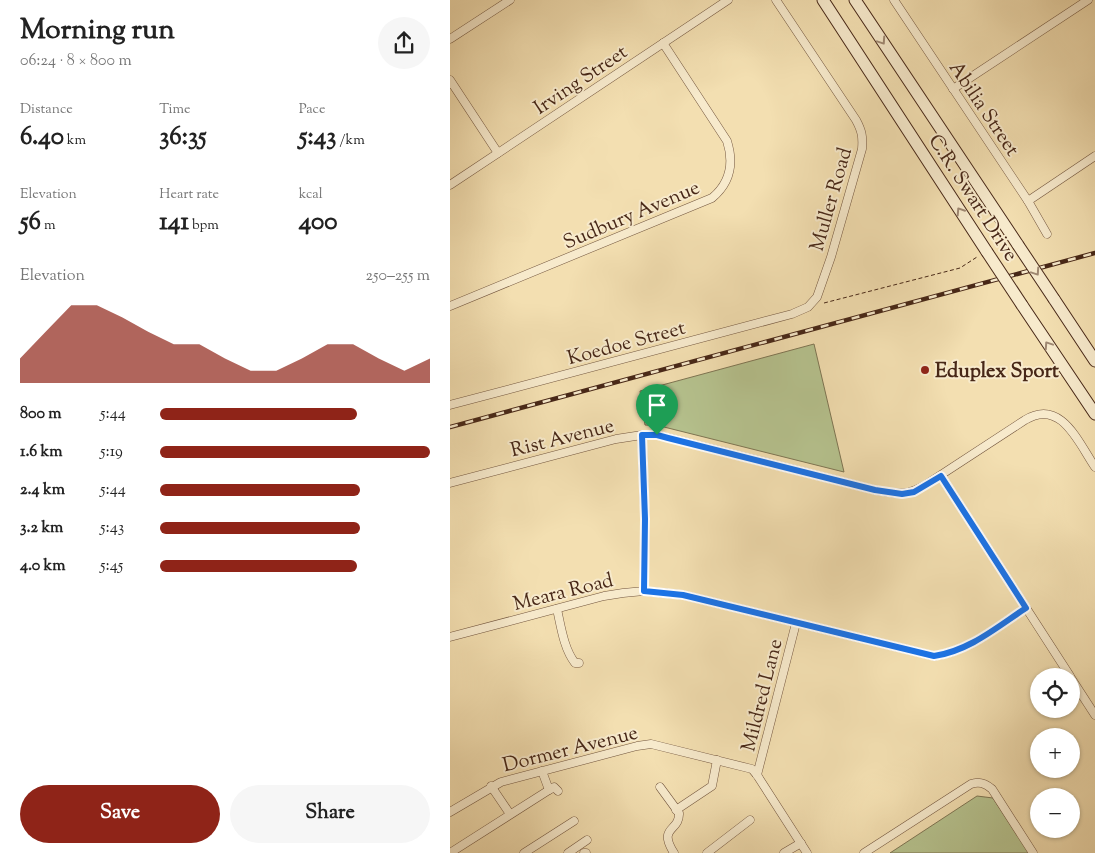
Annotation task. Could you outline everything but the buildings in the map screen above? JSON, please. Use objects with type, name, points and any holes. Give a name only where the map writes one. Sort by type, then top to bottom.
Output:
[{"type":"main road","name":"C.R. Swart Drive","points":[[823,0],[1095,414]]},
{"type":"main road","name":"C.R. Swart Drive","points":[[854,0],[1095,361]]},
{"type":"street","points":[[450,39],[510,0]]},
{"type":"street","name":"Irving Street","points":[[450,185],[728,0]]},
{"type":"street","name":"Muller Road","points":[[776,0],[856,120],[863,138],[862,150],[825,275],[817,297],[808,307]]},
{"type":"street","name":"Abilia Street","points":[[894,0],[1028,201],[1047,234]]},
{"type":"street","points":[[953,89],[1088,0]]},
{"type":"street","name":"Sudbury Avenue","points":[[450,306],[712,198],[723,187],[730,167],[731,152],[727,141],[663,43]]},
{"type":"street","points":[[450,80],[498,153]]},
{"type":"street","points":[[1028,201],[1095,156]]},
{"type":"street","name":"Koedoe Street","points":[[450,405],[792,314],[808,307]]},
{"type":"street","name":"Rist Avenue","points":[[450,483],[616,439],[657,435],[875,490],[902,494],[914,492],[941,476],[1033,415],[1050,414],[1069,428],[1095,468]]},
{"type":"street","points":[[642,435],[645,519],[644,591]]},
{"type":"street","points":[[941,476],[1065,668]]},
{"type":"street","name":"Meara Road","points":[[450,637],[604,596],[644,591],[683,595],[934,656],[954,652],[972,644],[1026,608]]},
{"type":"street","points":[[557,609],[563,636],[572,660],[579,664]]},
{"type":"street","name":"Mildred Lane","points":[[757,775],[796,623]]},
{"type":"street","points":[[1080,691],[1095,715]]},
{"type":"street","name":"Dormer Avenue","points":[[450,812],[491,786],[501,782],[644,744],[668,747],[748,768],[757,775]]},
{"type":"street","points":[[676,810],[712,786],[717,760]]},
{"type":"street","points":[[542,770],[549,790]]},
{"type":"street","points":[[757,775],[807,853]]},
{"type":"street","points":[[864,853],[971,784],[979,782],[988,785],[992,789],[1033,853]]},
{"type":"street","points":[[491,786],[510,814]]},
{"type":"street","points":[[450,852],[554,787],[558,791]]},
{"type":"street","points":[[660,787],[676,810],[679,818],[667,838],[674,853]]},
{"type":"street","points":[[708,853],[750,820]]},
{"type":"street","points":[[524,853],[574,821]]},
{"type":"street","points":[[568,853],[587,840]]},
{"type":"street","points":[[784,853],[801,842]]},
{"type":"path","points":[[808,307],[960,268],[987,252]]},
{"type":"green space","points":[[814,344],[844,472],[660,426],[645,425],[640,391]]},
{"type":"green space","points":[[977,796],[993,798],[1029,853],[890,853]]},
{"type":"railway","points":[[450,427],[1095,253]]},
{"type":"place","name":"Eduplex Sport","points":[[925,370]]},
{"type":"route","points":[[642,435],[657,435],[875,490],[902,494],[914,492],[941,476],[1026,608],[972,644],[954,652],[934,656],[683,595],[644,591],[645,519],[642,435]]}]
